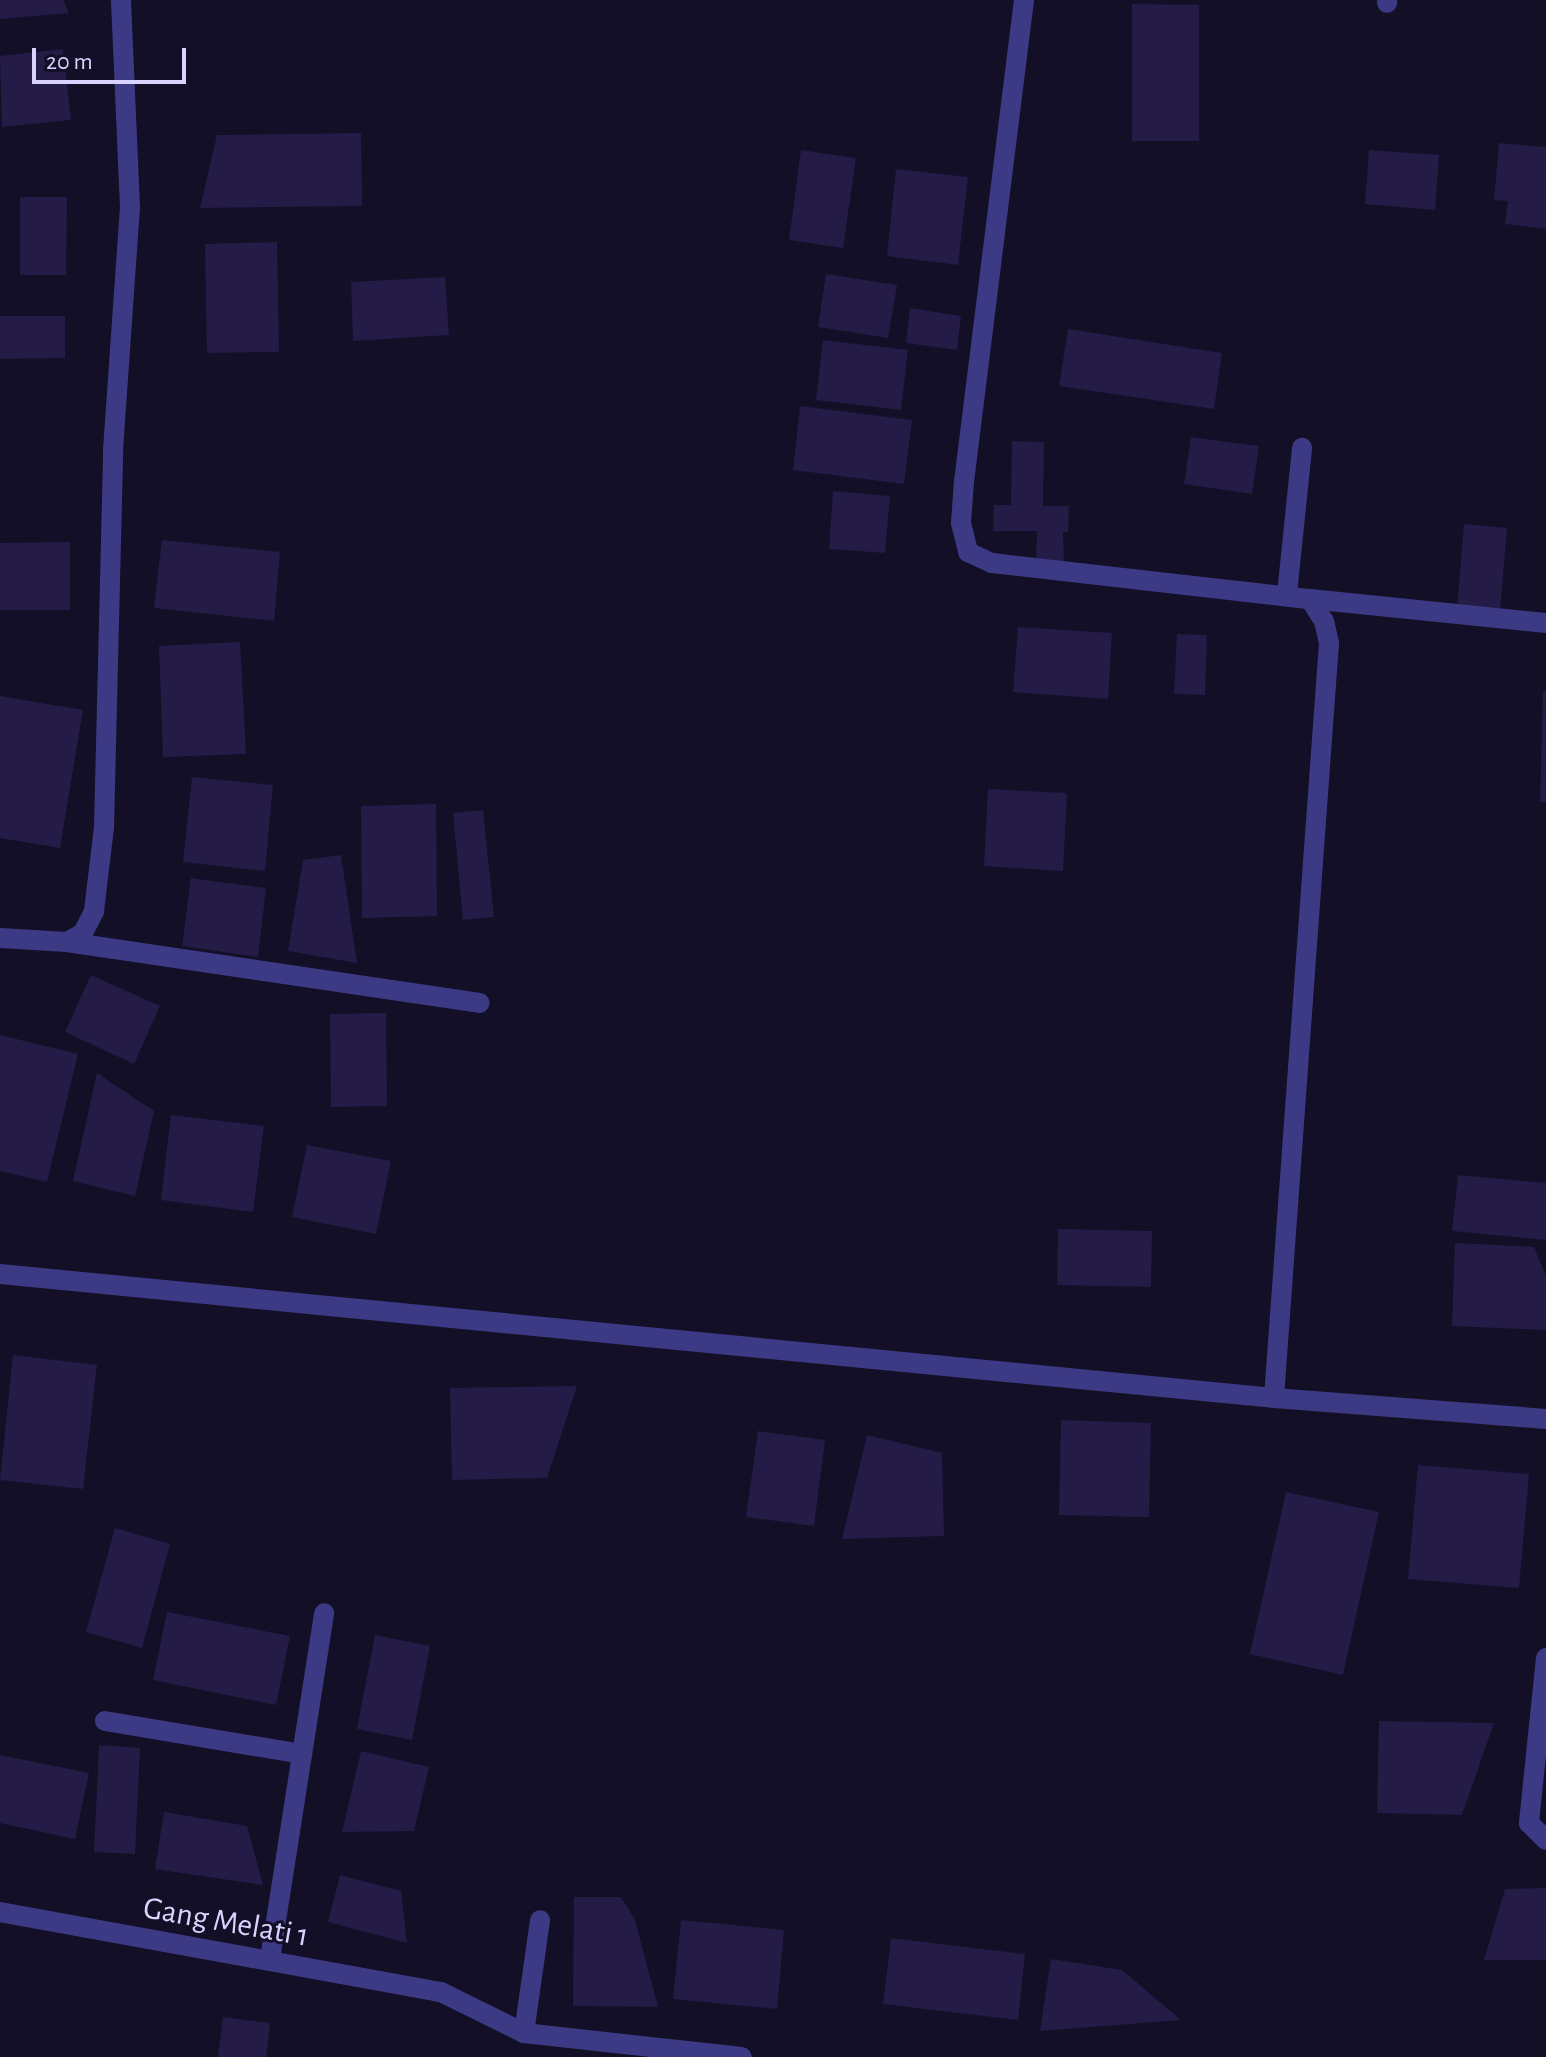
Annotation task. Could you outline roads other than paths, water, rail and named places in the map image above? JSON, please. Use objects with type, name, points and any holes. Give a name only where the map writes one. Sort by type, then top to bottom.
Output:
[{"type":"street","points":[[67,942],[83,933],[94,911],[104,827],[113,450],[130,207],[121,0]]},
{"type":"street","points":[[1024,0],[964,481],[962,538],[968,552],[992,563],[1546,623]]},
{"type":"street","points":[[1287,594],[1302,448]]},
{"type":"street","points":[[1274,1398],[1328,675],[1329,643],[1324,621],[1310,599]]},
{"type":"street","points":[[0,938],[67,942],[480,1003]]},
{"type":"street","points":[[0,1274],[1274,1398],[1546,1419]]},
{"type":"street","points":[[270,1959],[324,1613]]},
{"type":"street","points":[[1546,1658],[1529,1823],[1546,1840]]},
{"type":"street","points":[[105,1721],[302,1754]]},
{"type":"street","name":"Gang Melati 1","points":[[0,1912],[441,1992],[524,2033]]},
{"type":"street","points":[[540,1920],[524,2033],[742,2057]]}]
